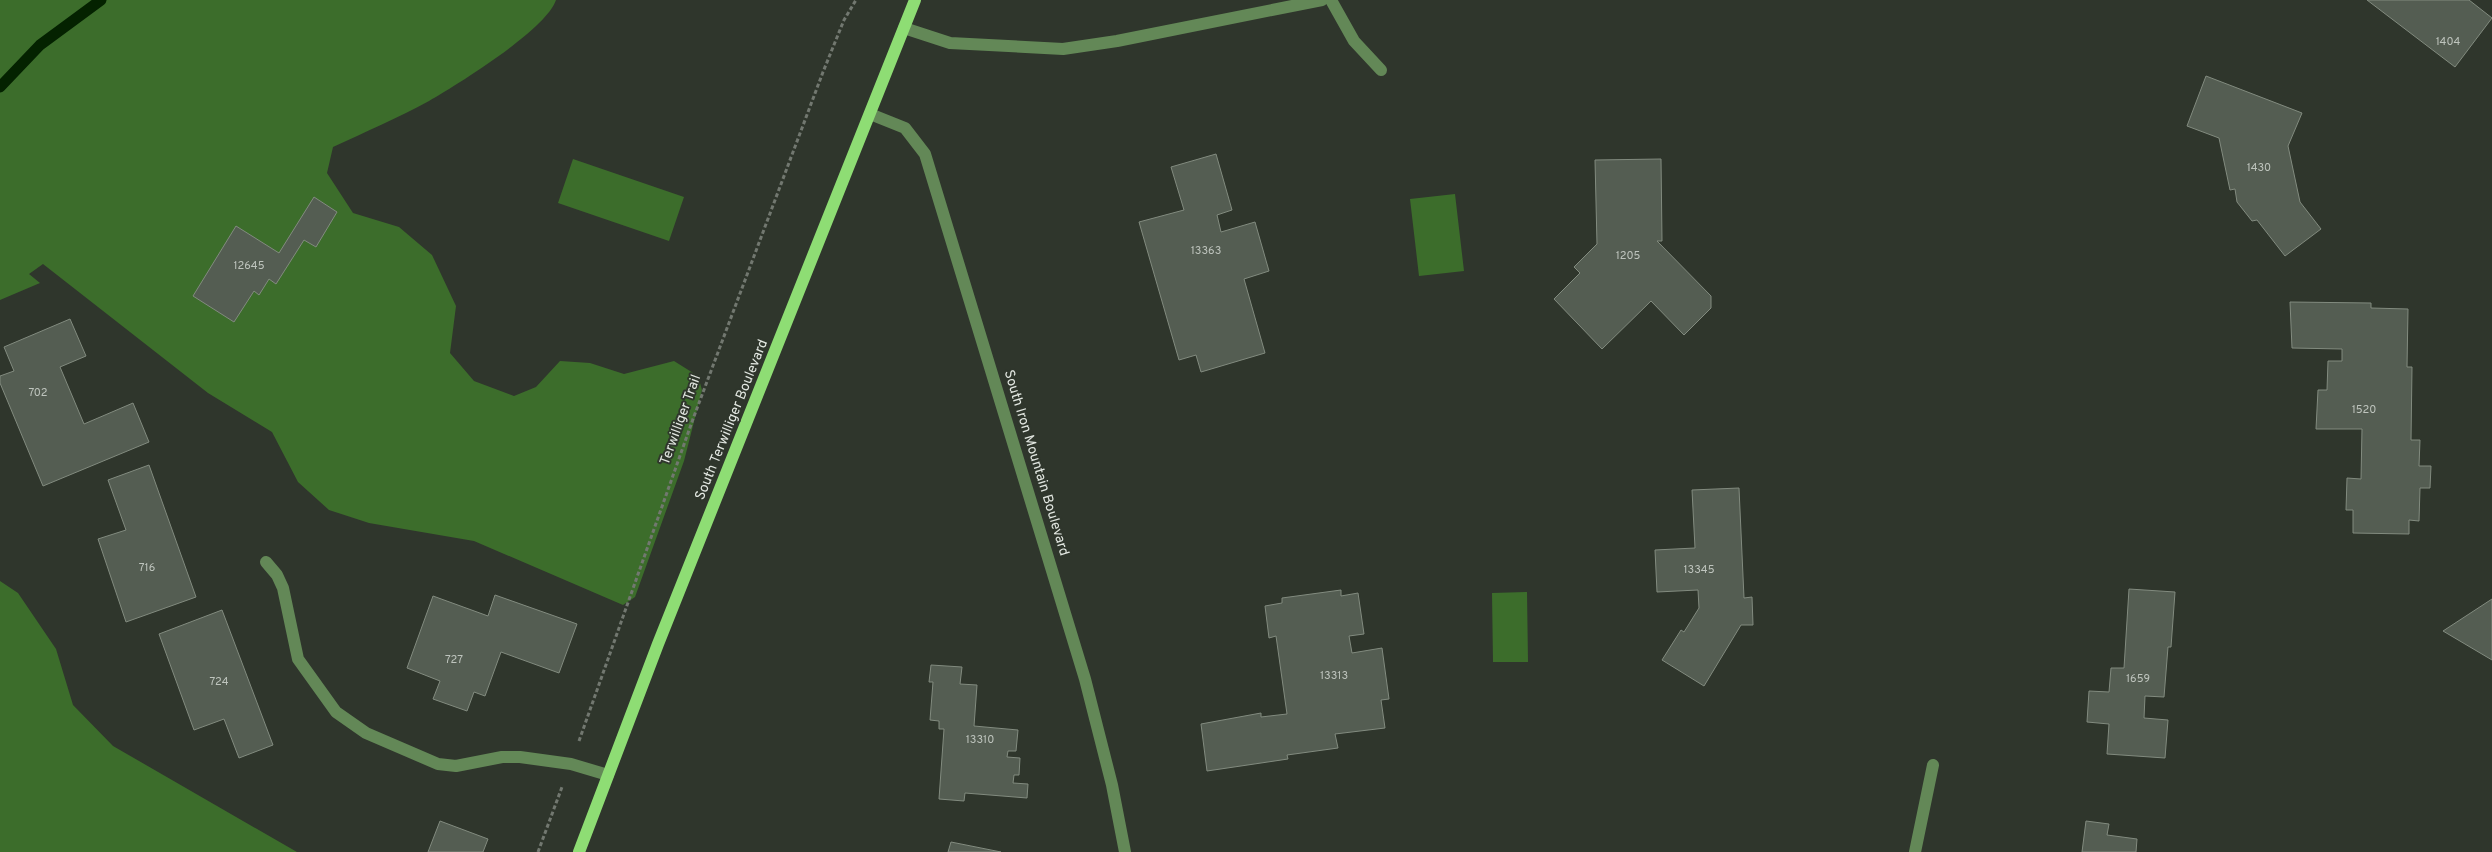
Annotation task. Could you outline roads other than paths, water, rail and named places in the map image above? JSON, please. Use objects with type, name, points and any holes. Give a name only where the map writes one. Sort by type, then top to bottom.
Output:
[{"type":"main road","name":"South Terwilliger Boulevard","points":[[579,852],[658,644],[915,0]]},
{"type":"street","points":[[904,28],[950,43],[1063,48],[1117,41],[1322,0]]},
{"type":"street","points":[[1331,0],[1354,41],[1381,70]]},
{"type":"street","name":"South Iron Mountain Boulevard","points":[[870,114],[905,128],[925,154],[1085,679],[1112,785],[1125,852]]},
{"type":"street","points":[[266,562],[283,588],[298,659],[336,712],[366,733],[438,764],[456,766],[502,757],[520,757],[571,764],[608,775]]},
{"type":"street","points":[[1914,852],[1933,766]]},
{"type":"waterway","points":[[0,87],[40,45],[101,0]]}]
